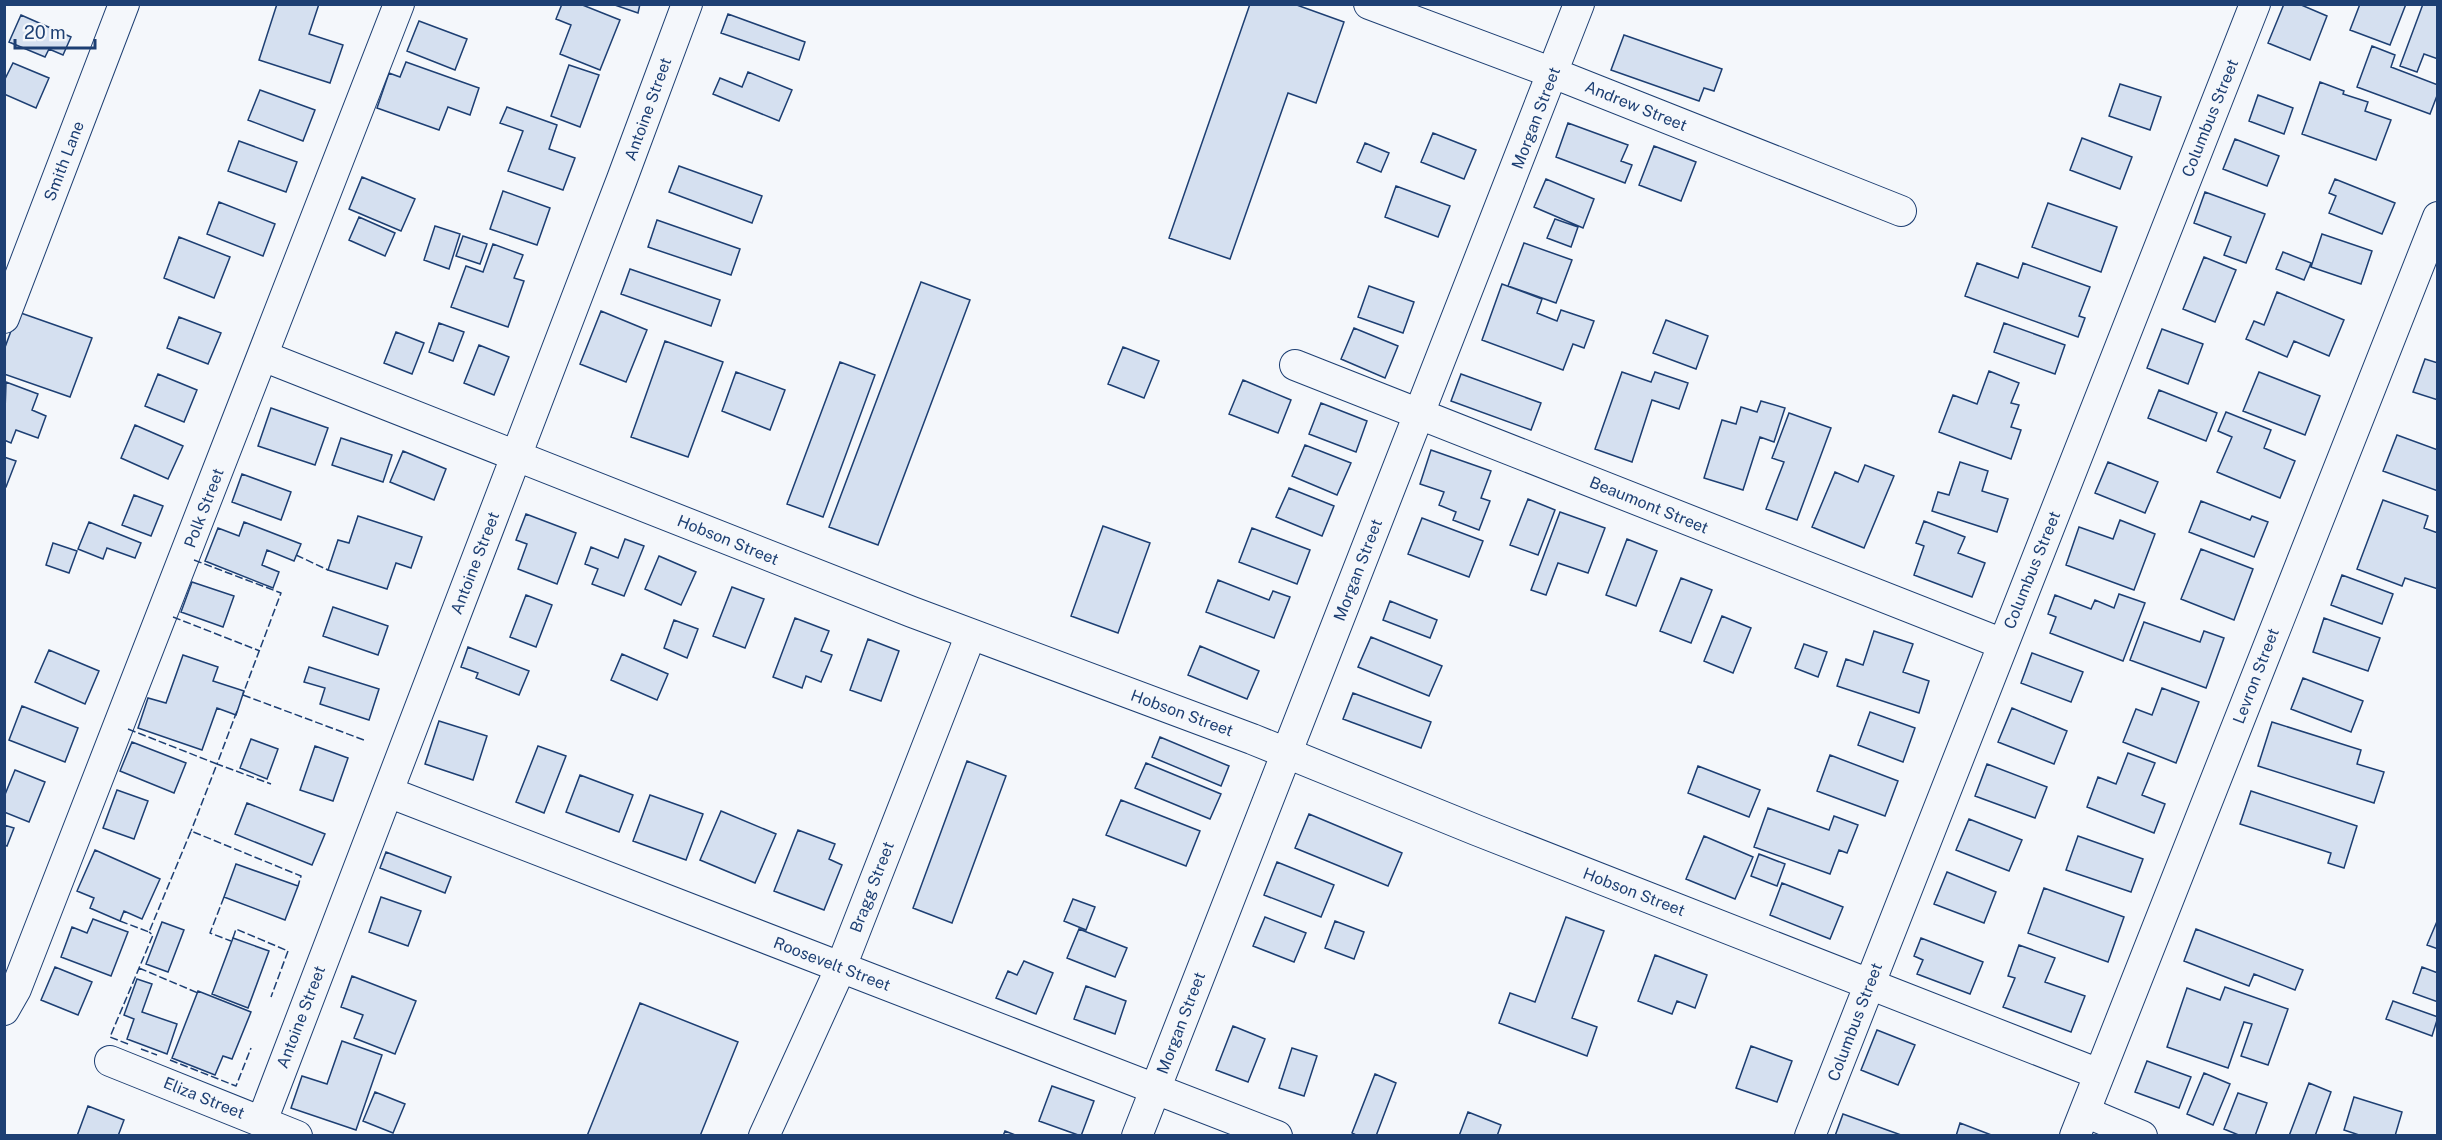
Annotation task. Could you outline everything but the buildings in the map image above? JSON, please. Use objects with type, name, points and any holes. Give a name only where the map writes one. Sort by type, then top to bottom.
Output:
[{"type":"street","name":"Smith Lane","points":[[4,318],[124,4]]},
{"type":"street","name":"Polk Street","points":[[4,1010],[16,989],[399,4]]},
{"type":"street","name":"Antoine Street","points":[[262,1121],[687,4]]},
{"type":"street","name":"Andrew Street","points":[[1369,4],[1553,73],[1901,212]]},
{"type":"street","name":"Morgan Street","points":[[1137,1136],[1579,4]]},
{"type":"street","name":"Columbus Street","points":[[1810,1136],[2255,4]]},
{"type":"street","name":"Levron Street","points":[[2080,1124],[2438,218]]},
{"type":"street","name":"Hobson Street","points":[[263,357],[971,634],[1287,753],[1498,839],[2099,1074]]},
{"type":"street","name":"Beaumont Street","points":[[1295,365],[2002,644]]},
{"type":"street","name":"Bragg Street","points":[[764,1136],[841,967],[971,634]]},
{"type":"street","name":"Roosevelt Street","points":[[388,792],[1276,1136]]},
{"type":"street","name":"Eliza Street","points":[[110,1061],[297,1136]]},
{"type":"street","points":[[2080,1124],[2142,1136]]},
{"type":"fence","points":[[296,555],[328,570]]},
{"type":"fence","points":[[194,560],[281,593],[243,694]]},
{"type":"fence","points":[[173,617],[260,651]]},
{"type":"fence","points":[[243,695],[364,740]]},
{"type":"fence","points":[[237,711],[217,764],[271,784]]},
{"type":"fence","points":[[128,729],[217,764],[191,831]]},
{"type":"fence","points":[[120,921],[149,932],[191,831],[301,876],[298,886]]},
{"type":"fence","points":[[224,897],[210,933],[231,941]]},
{"type":"fence","points":[[233,938],[236,929],[288,951],[271,997]]},
{"type":"fence","points":[[128,1044],[110,1037],[153,935],[149,932]]},
{"type":"fence","points":[[139,968],[198,993]]},
{"type":"fence","points":[[170,1060],[236,1086],[251,1048]]},
{"type":"fence","points":[[141,1049],[157,1055]]}]
